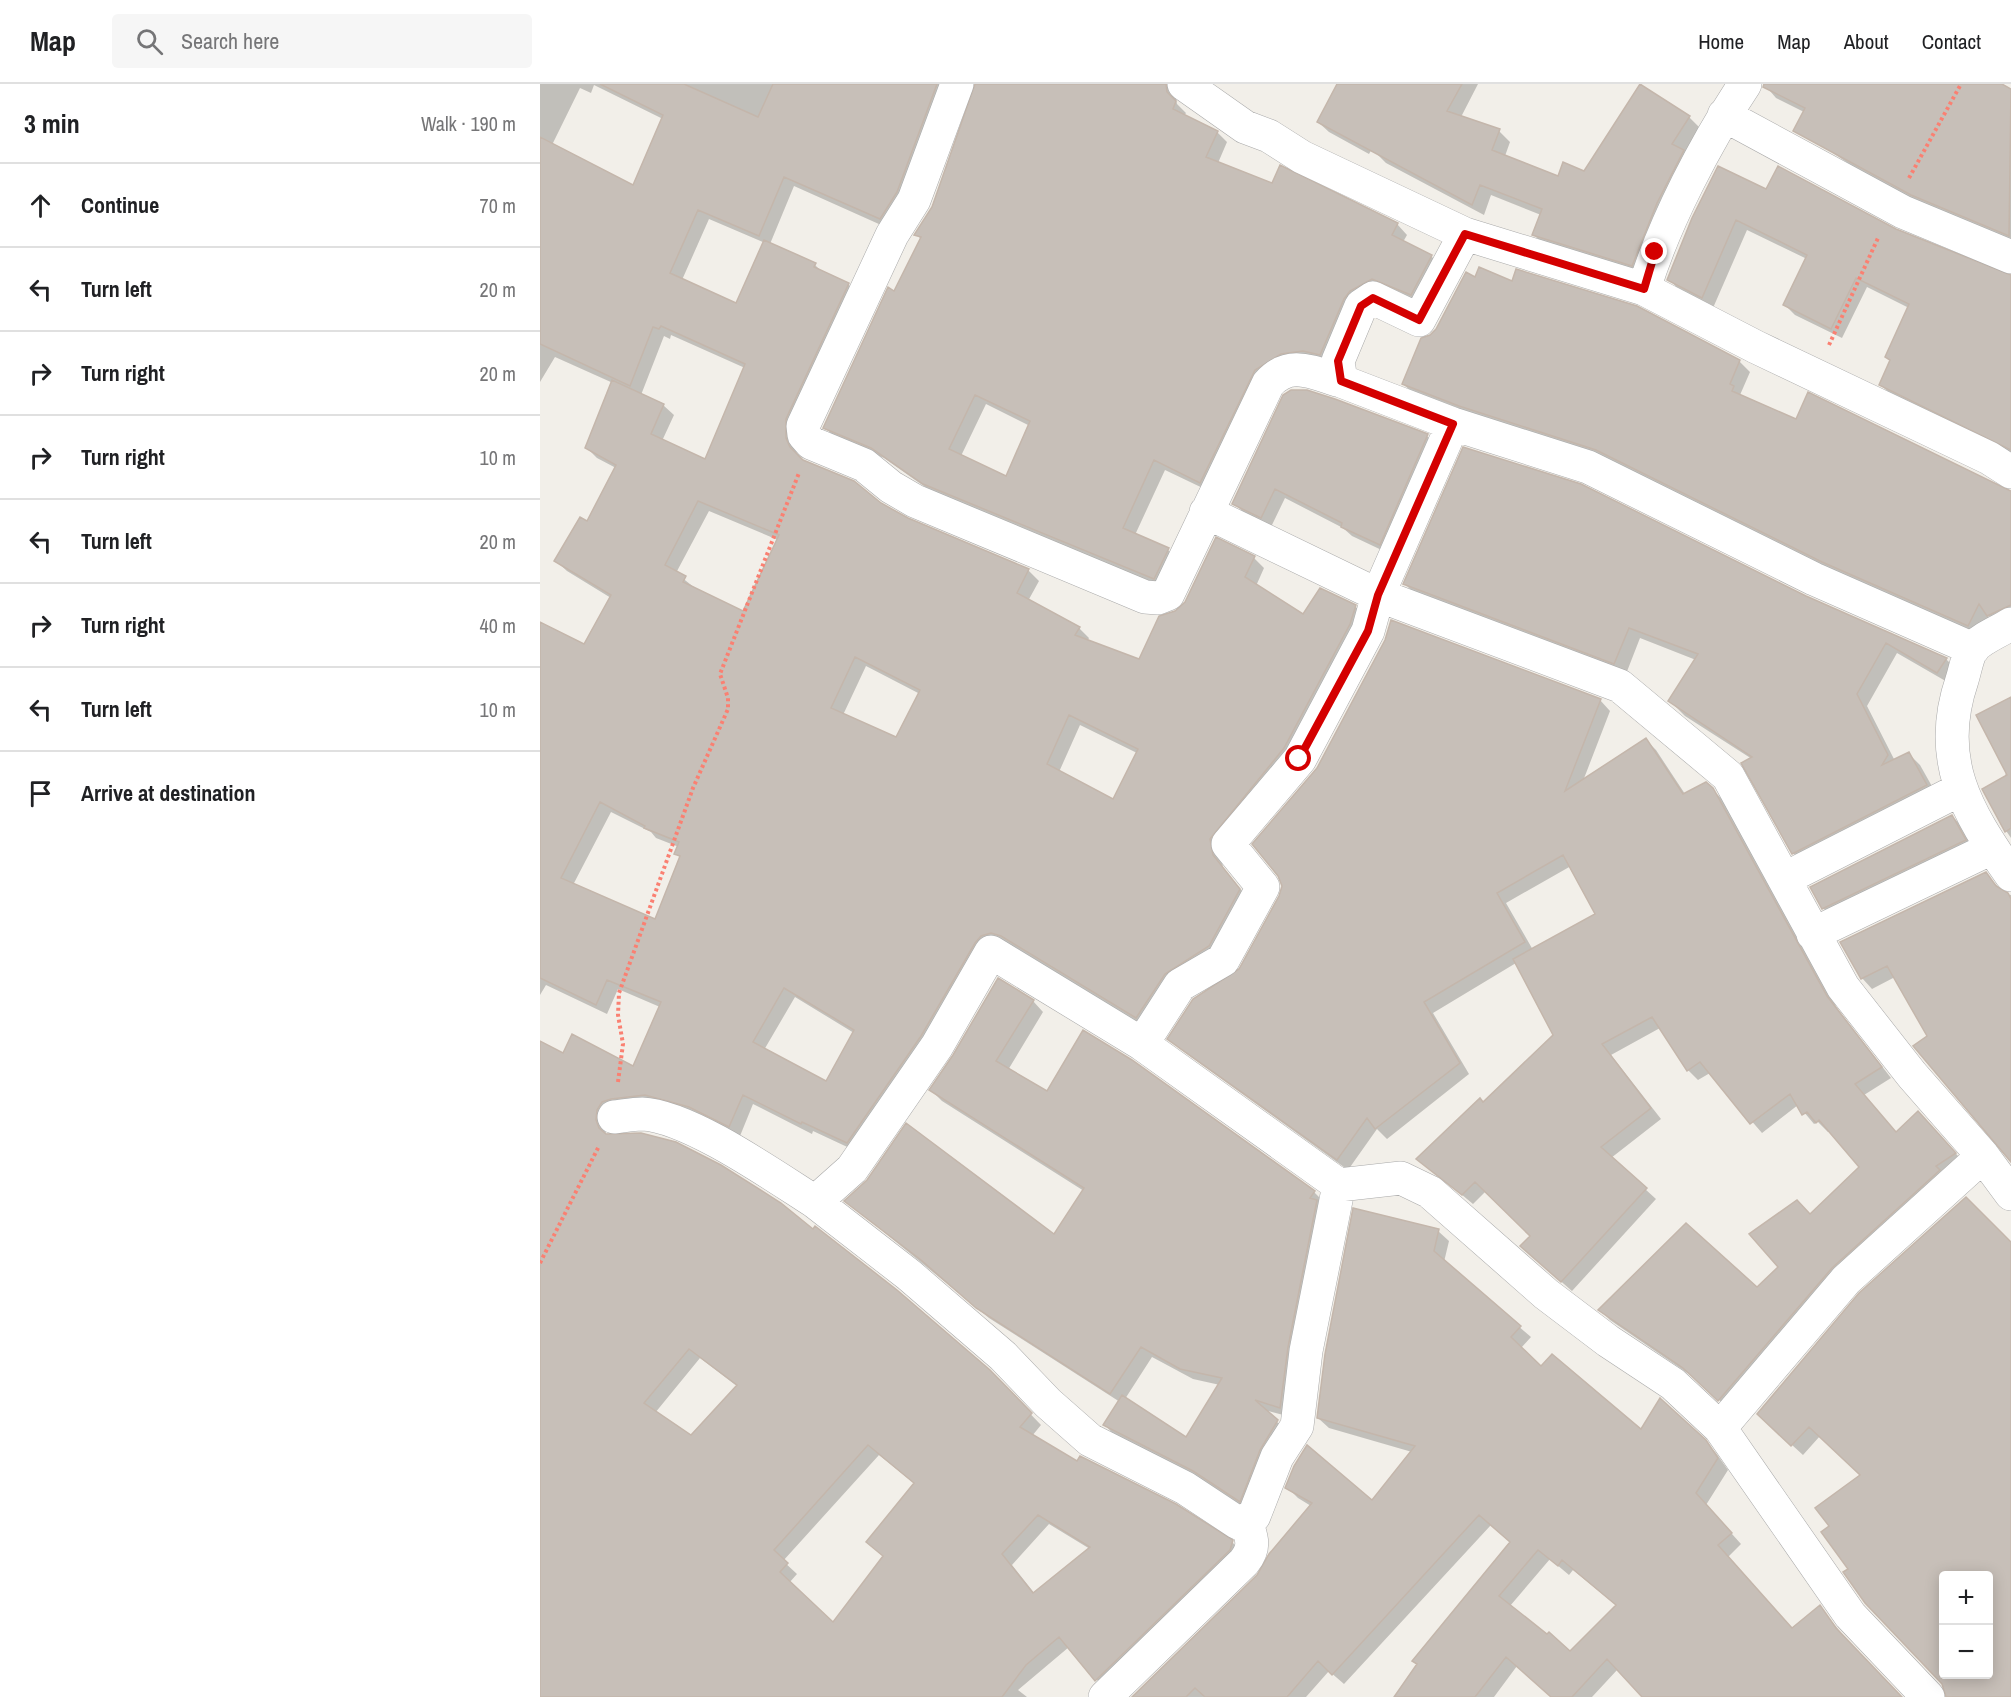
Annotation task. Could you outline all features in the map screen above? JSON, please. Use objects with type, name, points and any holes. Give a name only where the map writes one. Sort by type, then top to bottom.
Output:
[{"type":"street","points":[[957,84],[914,200],[892,235],[803,426],[804,435],[811,443],[864,465],[891,487],[915,501],[1145,597],[1158,598],[1168,594],[1268,384],[1277,374],[1297,369],[1341,381],[1453,424],[1588,467],[1814,579],[1973,649]]},
{"type":"street","points":[[1184,84],[1245,127],[1269,136],[1302,157],[1465,234],[1644,289],[1756,347],[1989,458],[2011,472]]},
{"type":"street","points":[[1644,289],[1655,252],[1724,116],[1745,84]]},
{"type":"street","points":[[1724,116],[1903,212],[2011,256]]},
{"type":"street","points":[[1341,381],[1338,361],[1361,306],[1373,298],[1419,320],[1465,234]]},
{"type":"street","points":[[1142,1044],[1180,985],[1223,960],[1263,888],[1228,844],[1299,759],[1368,631],[1378,595],[1453,424]]},
{"type":"street","points":[[1206,512],[1378,595],[1620,686],[1728,776],[1842,987],[1912,1075],[1983,1156],[2011,1194]]},
{"type":"street","points":[[2011,624],[1973,649],[1958,690],[1950,736],[1959,790],[1992,848],[2011,875]]},
{"type":"street","points":[[1784,879],[1959,790]]},
{"type":"street","points":[[1814,934],[1992,848]]},
{"type":"street","points":[[815,1202],[852,1168],[937,1046],[991,952],[1142,1044],[1339,1185],[1401,1178],[1430,1192],[1546,1294],[1608,1341],[1673,1384],[1720,1428],[1850,1615],[1928,1697]]},
{"type":"street","points":[[614,1117],[643,1114],[669,1120],[733,1150],[815,1202],[918,1282],[1003,1356],[1048,1403],[1090,1440],[1185,1488],[1238,1523],[1254,1516],[1277,1457],[1297,1426],[1306,1351],[1339,1185]]},
{"type":"street","points":[[1720,1428],[1846,1280],[1983,1156]]},
{"type":"street","points":[[1105,1697],[1244,1562],[1251,1553],[1253,1541],[1246,1521]]},
{"type":"path","points":[[540,1263],[614,1117],[622,1044],[618,1015],[619,993],[693,788],[728,709],[728,698],[720,674],[724,660],[811,443]]},
{"type":"building","points":[[600,84],[684,84],[758,117],[773,84],[937,84],[897,192],[880,219],[784,177],[759,236],[698,210],[670,273],[736,303],[764,240],[816,263],[814,267],[849,283],[786,419],[786,438],[790,447],[803,460],[854,481],[881,503],[908,518],[1029,569],[1017,593],[1080,627],[1075,635],[1139,659],[1159,616],[1175,611],[1185,602],[1216,537],[1255,556],[1245,577],[1303,614],[1320,588],[1356,605],[1350,624],[1284,748],[1210,839],[1213,855],[1240,889],[1209,946],[1165,974],[1136,1018],[1001,936],[991,933],[981,936],[975,943],[921,1036],[847,1143],[802,1122],[801,1124],[743,1095],[729,1127],[689,1107],[645,1095],[611,1099],[602,1102],[597,1110],[596,1120],[599,1128],[606,1134],[641,1133],[676,1142],[721,1165],[781,1203],[813,1229],[815,1226],[897,1290],[990,1370],[1032,1413],[1020,1427],[1077,1461],[1080,1456],[1176,1504],[1233,1540],[1230,1550],[1095,1681],[1059,1637],[1026,1665],[1002,1697],[540,1697],[540,1041],[563,1053],[572,1034],[633,1066],[661,1002],[607,980],[596,1005],[540,978],[540,622],[584,644],[611,595],[554,561],[580,517],[587,521],[616,465],[585,448],[612,380],[664,404],[651,434],[705,459],[745,364],[661,326],[659,329],[653,327],[630,386],[540,344],[540,137],[633,185],[663,115]],"holes":[[[698,501],[779,535],[743,611],[683,582],[686,576],[665,565]],[[855,657],[920,690],[896,737],[831,708]],[[1069,715],[1138,749],[1113,799],[1047,764]],[[600,802],[645,826],[644,828],[679,842],[674,854],[680,856],[655,919],[561,878]],[[784,988],[854,1030],[826,1081],[753,1042]],[[689,1349],[737,1385],[691,1435],[644,1403]],[[868,1445],[914,1483],[866,1542],[883,1556],[833,1622],[780,1572],[788,1563],[774,1550]],[[1038,1515],[1090,1547],[1033,1593],[1002,1554]]]},
{"type":"building","points":[[975,84],[1166,84],[1167,92],[1176,101],[1173,109],[1218,131],[1206,157],[1272,183],[1280,165],[1398,223],[1392,235],[1432,255],[1411,295],[1372,279],[1350,291],[1344,299],[1320,355],[1303,351],[1281,354],[1255,370],[1200,483],[1154,460],[1123,528],[1169,548],[1154,579],[923,484],[871,448],[823,428],[888,287],[894,291],[921,237],[914,235],[932,207]],"holes":[[[975,395],[1030,421],[1006,476],[949,449]]]},
{"type":"building","points":[[1337,84],[1462,84],[1447,111],[1500,129],[1492,150],[1558,176],[1563,162],[1584,171],[1640,84],[1690,116],[1672,144],[1684,150],[1657,203],[1632,266],[1532,235],[1542,209],[1480,185],[1472,205],[1317,122]]},
{"type":"building","points":[[1764,84],[2002,84],[2011,89],[2009,236],[1911,195],[1793,131],[1805,108],[1763,87]]},
{"type":"building","points":[[1718,166],[1766,189],[1778,166],[1896,229],[2011,275],[2011,450],[1879,385],[1890,360],[1885,357],[1909,304],[1856,278],[1831,329],[1783,305],[1807,255],[1736,220],[1702,298],[1667,280],[1692,218]]},
{"type":"building","points":[[1479,267],[1512,281],[1516,269],[1637,306],[1740,360],[1730,384],[1734,386],[1732,391],[1796,419],[1808,392],[2011,491],[2011,605],[1987,616],[1979,604],[1968,626],[1822,562],[1596,450],[1459,406],[1402,384],[1421,338],[1430,335],[1436,329],[1466,272],[1475,277]]},
{"type":"building","points":[[1291,390],[1307,390],[1428,434],[1380,545],[1341,527],[1342,523],[1275,489],[1261,518],[1232,504],[1283,395]]},
{"type":"building","points":[[1463,447],[1581,484],[1806,596],[1947,658],[1937,673],[1886,643],[1857,694],[1888,755],[1882,765],[1909,752],[1927,785],[1792,854],[1741,763],[1752,757],[1668,701],[1698,654],[1629,628],[1614,664],[1403,584]]},
{"type":"building","points":[[1391,620],[1601,699],[1565,791],[1646,738],[1683,794],[1706,782],[1713,788],[1827,996],[1882,1067],[1855,1084],[1896,1132],[1918,1111],[1956,1153],[1936,1166],[1940,1170],[1832,1268],[1718,1401],[1683,1368],[1598,1310],[1686,1223],[1757,1287],[1778,1267],[1749,1234],[1797,1200],[1810,1214],[1859,1167],[1819,1120],[1816,1123],[1807,1112],[1802,1115],[1790,1094],[1750,1124],[1700,1062],[1687,1071],[1652,1017],[1602,1044],[1651,1108],[1601,1147],[1647,1188],[1561,1282],[1520,1246],[1530,1236],[1475,1182],[1462,1195],[1416,1159],[1480,1098],[1483,1102],[1553,1035],[1513,959],[1595,914],[1563,855],[1497,893],[1525,942],[1424,1002],[1460,1063],[1375,1129],[1367,1118],[1337,1160],[1167,1039],[1193,999],[1239,969],[1279,896],[1282,886],[1278,876],[1252,844],[1317,768],[1385,640]]},
{"type":"building","points":[[2011,697],[2011,828],[2005,832],[1982,789],[2007,775],[1976,715]]},
{"type":"building","points":[[1952,815],[1966,840],[1822,909],[1810,887]]},
{"type":"building","points":[[1986,872],[1996,886],[2008,893],[2011,899],[2011,1162],[1913,1046],[1927,1036],[1887,966],[1861,979],[1840,942]]},
{"type":"building","points":[[998,978],[1034,1000],[996,1061],[1047,1091],[1083,1030],[1132,1060],[1315,1191],[1310,1198],[1317,1200],[1288,1347],[1280,1408],[1255,1400],[1278,1420],[1260,1450],[1240,1502],[1193,1471],[1103,1425],[1122,1395],[1186,1437],[1222,1378],[1180,1369],[1141,1347],[1110,1394],[976,1308],[921,1260],[844,1201],[867,1180],[906,1123],[1054,1234],[1084,1188],[929,1090],[953,1055]]},
{"type":"building","points":[[1966,1197],[2011,1242],[2011,1697],[1946,1697],[1942,1684],[1865,1603],[1843,1572],[1848,1569],[1821,1532],[1829,1526],[1815,1508],[1860,1475],[1809,1427],[1791,1446],[1757,1414],[1859,1293]]},
{"type":"building","points":[[1353,1208],[1439,1229],[1434,1251],[1521,1326],[1511,1337],[1541,1366],[1552,1354],[1641,1429],[1660,1398],[1706,1440],[1718,1458],[1696,1493],[1732,1533],[1718,1545],[1792,1628],[1820,1605],[1836,1628],[1902,1697],[1642,1697],[1607,1659],[1572,1697],[1551,1697],[1506,1657],[1475,1697],[1394,1697],[1417,1664],[1412,1661],[1510,1542],[1479,1515],[1332,1675],[1318,1661],[1287,1697],[1205,1697],[1195,1688],[1186,1697],[1132,1697],[1257,1575],[1269,1554],[1312,1503],[1285,1488],[1294,1466],[1307,1445],[1372,1500],[1415,1446],[1317,1418],[1325,1354]],"holes":[[[1538,1550],[1558,1566],[1562,1560],[1616,1605],[1570,1651],[1549,1632],[1547,1634],[1499,1596]]]},
{"type":"route","points":[[1299,759],[1368,631],[1378,595],[1453,424],[1341,381],[1338,361],[1361,306],[1365,301],[1373,298],[1410,318],[1419,320],[1424,315],[1465,234],[1644,289],[1655,252]]}]
